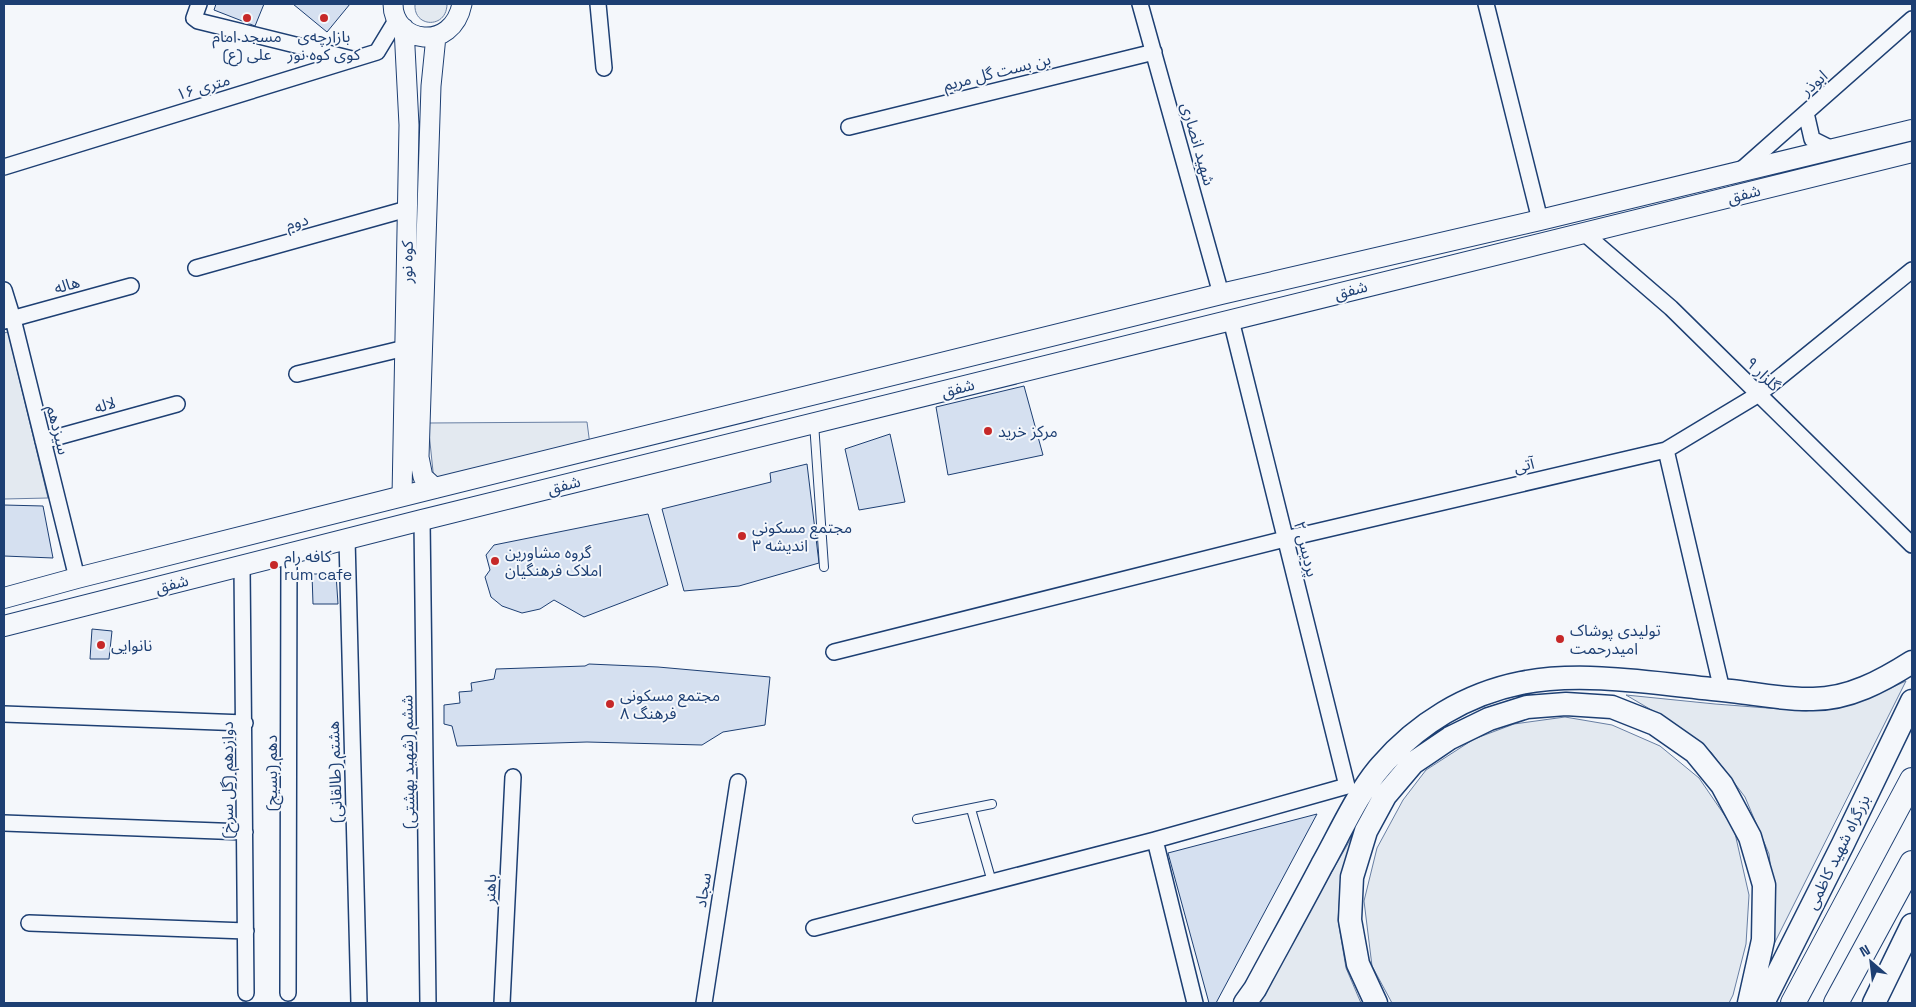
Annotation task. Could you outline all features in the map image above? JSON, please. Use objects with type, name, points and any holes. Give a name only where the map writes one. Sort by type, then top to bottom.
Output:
[{"type":"highway","name":"بزرگراه شهید کاظمی","points":[[1793,1003],[1912,780]]},
{"type":"highway","points":[[1836,1003],[1912,863]]},
{"type":"main road","name":"شفق","points":[[4,598],[402,496],[1221,294],[1540,220],[1912,130]]},
{"type":"main road","name":"شفق","points":[[4,626],[422,520],[1912,152]]},
{"type":"main road","points":[[136,563],[143,591]]},
{"type":"main road","points":[[1245,1003],[1255,989],[1356,804],[1380,766],[1415,732],[1450,708],[1484,693],[1521,683],[1562,679],[1607,679],[1814,700],[1850,694],[1882,680],[1912,662]]},
{"type":"main road","name":"بزرگراه شهید کاظمی","points":[[1763,1003],[1912,701]]},
{"type":"main road","points":[[1376,1003],[1358,964],[1350,911],[1352,877],[1366,831],[1385,796],[1413,763],[1450,738],[1489,719],[1527,707],[1566,704],[1612,707],[1655,724],[1695,752],[1722,785],[1750,837],[1764,885],[1763,940],[1749,1003]]},
{"type":"main road","points":[[1843,844],[1912,738]]},
{"type":"main road","points":[[1874,1003],[1910,932]]},
{"type":"street","points":[[199,4],[194,18],[198,21],[352,59]]},
{"type":"street","points":[[398,17],[413,34],[424,37],[436,36],[446,32],[454,24],[460,15],[462,4]]},
{"type":"street","points":[[598,4],[604,68]]},
{"type":"street","name":"شهید انصاری","points":[[1140,4],[1221,294]]},
{"type":"street","points":[[1486,4],[1540,220]]},
{"type":"street","name":"۱۶ متری","points":[[4,167],[377,52],[398,17]]},
{"type":"street","name":"کوه نور","points":[[398,17],[409,126],[402,496]]},
{"type":"street","name":"ابوذر","points":[[1738,173],[1912,19]]},
{"type":"street","name":"کوه نور","points":[[435,488],[423,476],[419,456],[431,86],[436,36]]},
{"type":"street","name":"بن بست گل مریم","points":[[849,127],[1154,52]]},
{"type":"street","points":[[1806,113],[1812,139],[1832,149]]},
{"type":"street","name":"دوم","points":[[196,268],[408,209]]},
{"type":"street","name":"گلزار ۹","points":[[1584,233],[1671,308],[1912,545]]},
{"type":"street","name":"آتی","points":[[834,652],[1285,539],[1666,450],[1759,394],[1912,270]]},
{"type":"street","name":"هاله","points":[[8,320],[131,286]]},
{"type":"street","name":"سیزدهم","points":[[4,290],[8,320],[43,441],[77,578]]},
{"type":"street","name":"پردیس ۲","points":[[1155,840],[1347,786],[1230,320]]},
{"type":"street","points":[[297,374],[405,348]]},
{"type":"street","name":"لاله","points":[[43,441],[177,404]]},
{"type":"street","points":[[1666,450],[1722,690]]},
{"type":"street","points":[[403,475],[409,480],[417,478],[422,470]]},
{"type":"street","name":"ششم (شهید بهشتی)","points":[[422,520],[428,1003]]},
{"type":"street","name":"هشتم (طالقانی)","points":[[347,539],[359,1003]]},
{"type":"street","name":"دهم (بسیج)","points":[[288,992],[289,554]]},
{"type":"street","name":"دوازدهم (گل سرخ)","points":[[242,566],[245,724],[246,993]]},
{"type":"street","points":[[4,714],[245,724]]},
{"type":"street","name":"باهنر","points":[[502,1003],[513,777]]},
{"type":"street","name":"سجاد","points":[[704,1003],[738,782]]},
{"type":"street","points":[[4,824],[245,832]]},
{"type":"street","points":[[814,928],[1155,840],[1195,1003]]},
{"type":"street","points":[[29,922],[246,931]]},
{"type":"lane","points":[[814,423],[824,567]]},
{"type":"lane","points":[[918,819],[992,804]]},
{"type":"lane","points":[[971,809],[992,882]]},
{"type":"shaded area","points":[[415,4],[447,4],[446,12],[442,18],[436,21],[424,21],[419,18]]},
{"type":"shaded area","points":[[8,332],[48,498],[4,499],[4,333]]},
{"type":"shaded area","points":[[587,422],[590,445],[434,481],[428,423]]},
{"type":"shaded area","points":[[1906,681],[1771,950],[1775,906],[1769,854],[1745,797],[1711,752],[1660,715],[1626,695],[1806,711],[1844,705],[1878,694]]},
{"type":"shaded area","points":[[1565,717],[1612,725],[1660,746],[1699,778],[1734,829],[1749,895],[1746,944],[1733,995],[1729,1003],[1392,1003],[1372,966],[1364,901],[1377,848],[1403,800],[1426,770],[1474,739],[1514,724]]},
{"type":"shaded area","points":[[1362,819],[1341,876],[1338,920],[1346,968],[1361,1003],[1257,1003]]},
{"type":"building","name":"مسجد امام علی (ع)","points":[[216,4],[264,4],[255,26],[214,10]]},
{"type":"building","name":"بازارچه‌ی کوی کوه نور","points":[[293,4],[350,4],[327,32]]},
{"type":"building","name":"مرکز خرید","points":[[1024,386],[1043,455],[948,475],[936,407]]},
{"type":"building","points":[[890,434],[905,502],[859,510],[845,449]]},
{"type":"building","name":"مجتمع مسکونی اندیشه ۳","points":[[807,464],[819,563],[739,586],[684,591],[662,509],[771,482],[770,473]]},
{"type":"building","points":[[4,505],[43,506],[53,558],[4,556]]},
{"type":"building","points":[[648,514],[668,585],[584,617],[554,600],[540,609],[522,613],[502,606],[491,597],[485,577],[490,570],[486,555],[494,545]]},
{"type":"building","points":[[312,574],[336,574],[338,604],[313,604]]},
{"type":"building","name":"نانوایی","points":[[92,629],[112,631],[109,659],[90,659]]},
{"type":"building","name":"مجتمع مسکونی فرهنگ ۸","points":[[589,664],[658,667],[770,677],[765,725],[723,732],[702,745],[587,742],[457,746],[452,726],[444,724],[444,705],[460,703],[459,692],[472,691],[471,683],[494,679],[496,669],[585,666]]},
{"type":"building","points":[[1317,814],[1216,1003],[1209,1003],[1168,853]]},
{"type":"place","name":"مسجد امام علی (ع)","points":[[247,18]]},
{"type":"place","name":"بازارچه‌ی کوی کوه نور","points":[[324,18]]},
{"type":"place","name":"مرکز خرید","points":[[988,431]]},
{"type":"place","name":"مجتمع مسکونی اندیشه ۳","points":[[742,536]]},
{"type":"place","name":"گروه مشاورین املاک فرهنگیان","points":[[495,561]]},
{"type":"place","name":"کافه رام rum cafe","points":[[274,565]]},
{"type":"place","name":"تولیدی پوشاک امیدرحمت","points":[[1560,639]]},
{"type":"place","name":"نانوایی","points":[[101,645]]},
{"type":"place","name":"مجتمع مسکونی فرهنگ ۸","points":[[610,704]]}]
